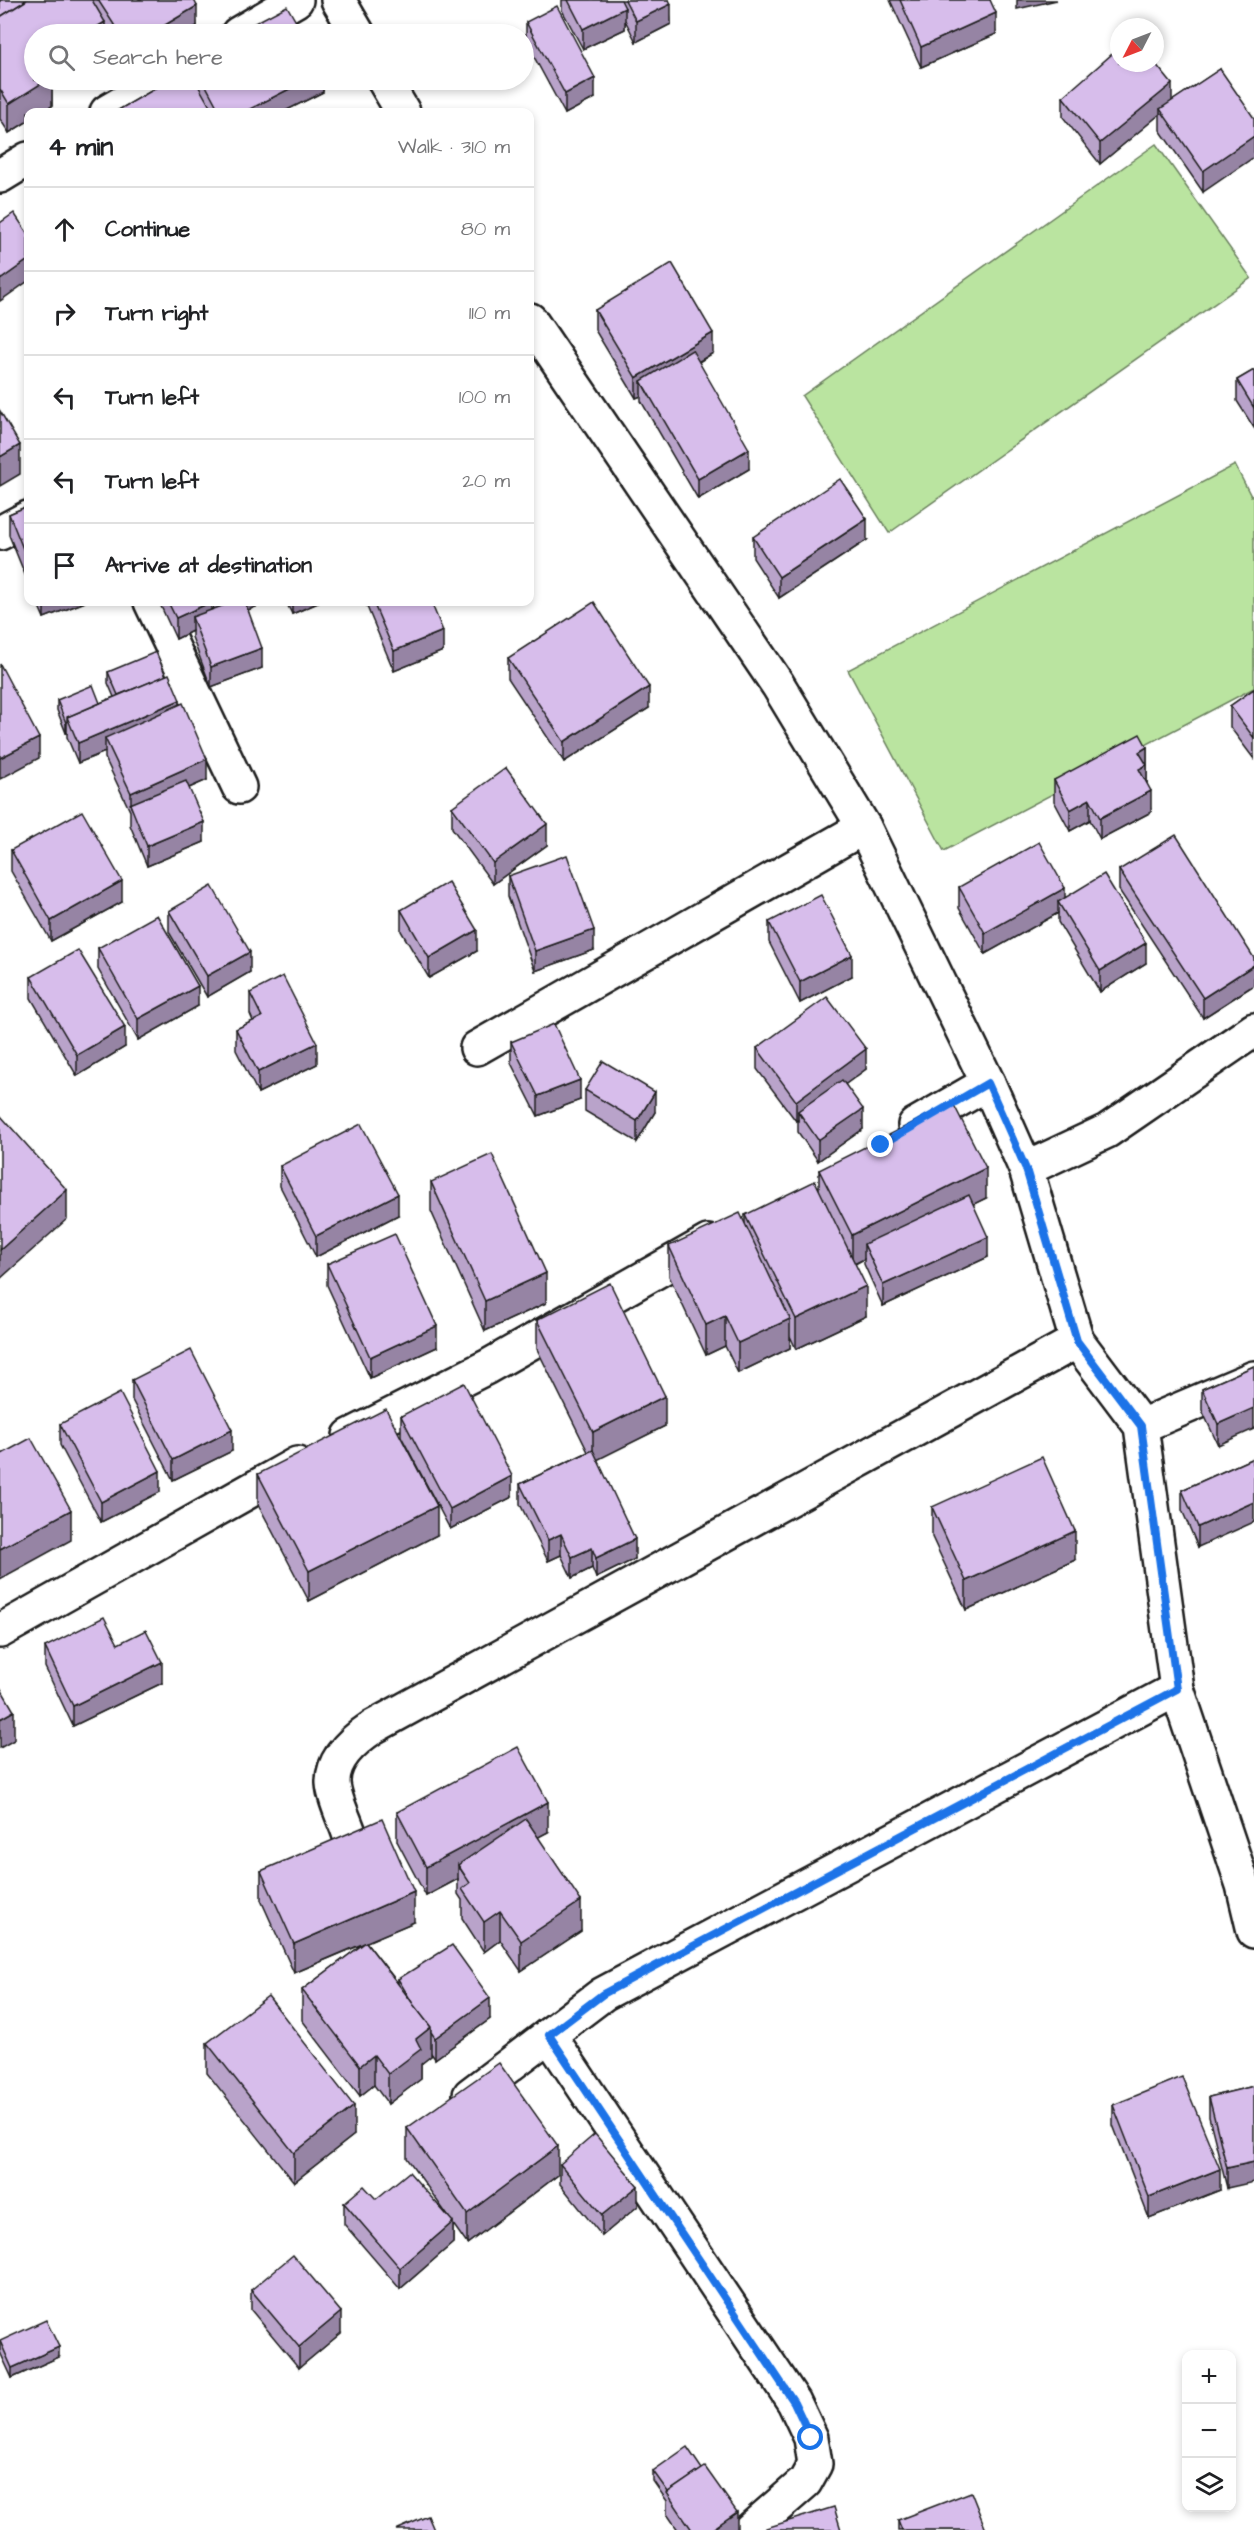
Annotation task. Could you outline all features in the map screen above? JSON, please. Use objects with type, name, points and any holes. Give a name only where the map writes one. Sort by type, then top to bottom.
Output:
[{"type":"street","points":[[255,24],[296,0]]},
{"type":"street","points":[[338,0],[352,24]]},
{"type":"street","points":[[114,108],[145,90]]},
{"type":"street","points":[[390,90],[401,108]]},
{"type":"street","points":[[0,176],[24,161]]},
{"type":"street","points":[[534,326],[778,685],[864,827],[988,1083],[1026,1169],[1077,1341],[1141,1426],[1177,1689],[1243,1885],[1254,1931]]},
{"type":"street","points":[[0,533],[24,520]]},
{"type":"street","points":[[153,606],[239,787]]},
{"type":"street","points":[[477,1048],[864,827]]},
{"type":"street","points":[[1026,1169],[1107,1131],[1254,1030]]},
{"type":"street","points":[[890,1139],[988,1083]]},
{"type":"street","points":[[0,1631],[318,1452],[487,1367],[738,1225]]},
{"type":"street","points":[[349,1833],[333,1782],[342,1756],[353,1741],[373,1727],[1077,1341]]},
{"type":"street","points":[[1141,1426],[1254,1378]]},
{"type":"street","points":[[448,2112],[603,1994],[1177,1689]]},
{"type":"street","points":[[549,2035],[794,2402],[811,2438],[815,2464],[805,2482],[750,2530]]},
{"type":"green space","points":[[1156,144],[1251,278],[889,533],[802,396]]},
{"type":"green space","points":[[1235,465],[1251,496],[1254,495],[1254,688],[944,851],[848,670]]},
{"type":"building","points":[[0,0],[27,0],[0,17]]},
{"type":"building","points":[[27,0],[92,0],[105,22],[102,24],[24,24],[24,90],[31,90],[9,104],[0,89],[0,17]]},
{"type":"building","points":[[98,0],[194,0],[197,6],[167,24],[114,24]]},
{"type":"building","points":[[568,0],[621,0],[625,8],[583,29]]},
{"type":"building","points":[[625,0],[669,0],[671,4],[636,21]]},
{"type":"building","points":[[900,0],[990,0],[996,13],[921,47]]},
{"type":"building","points":[[287,6],[297,24],[253,24]]},
{"type":"building","points":[[557,6],[595,78],[565,94],[534,37],[534,24],[526,22]]},
{"type":"building","points":[[1110,56],[1110,72],[1162,72],[1172,84],[1100,143],[1063,97]]},
{"type":"building","points":[[1220,69],[1254,118],[1254,136],[1203,171],[1160,109]]},
{"type":"building","points":[[153,90],[201,90],[211,108],[122,108]]},
{"type":"building","points":[[208,90],[287,90],[252,108],[218,108]]},
{"type":"building","points":[[14,213],[24,228],[24,263],[0,280],[0,223]]},
{"type":"building","points":[[672,263],[713,333],[636,378],[595,310]]},
{"type":"building","points":[[692,350],[749,449],[698,479],[641,381]]},
{"type":"building","points":[[1254,370],[1254,408],[1237,380]]},
{"type":"building","points":[[0,411],[20,445],[0,457]]},
{"type":"building","points":[[840,479],[867,519],[779,577],[753,537]]},
{"type":"building","points":[[24,508],[24,551],[9,514]]},
{"type":"building","points":[[594,602],[649,687],[564,742],[508,658]]},
{"type":"building","points":[[170,606],[202,606],[176,618]]},
{"type":"building","points":[[222,606],[246,606],[262,648],[211,667],[192,617]]},
{"type":"building","points":[[375,606],[433,606],[443,631],[394,651]]},
{"type":"building","points":[[156,652],[166,676],[118,695],[108,672]]},
{"type":"building","points":[[0,664],[39,738],[0,758]]},
{"type":"building","points":[[169,674],[180,700],[78,743],[67,717]]},
{"type":"building","points":[[93,685],[100,703],[67,717],[66,723],[57,700]]},
{"type":"building","points":[[1254,689],[1254,738],[1230,706]]},
{"type":"building","points":[[183,703],[207,759],[131,793],[105,738]]},
{"type":"building","points":[[1140,734],[1147,747],[1139,752],[1147,765],[1139,769],[1151,791],[1100,818],[1090,799],[1070,810],[1054,780]]},
{"type":"building","points":[[506,768],[547,824],[493,863],[452,807]]},
{"type":"building","points":[[186,781],[204,822],[147,846],[130,804]]},
{"type":"building","points":[[82,811],[122,881],[51,921],[11,850]]},
{"type":"building","points":[[1176,835],[1254,958],[1254,965],[1203,998],[1119,870]]},
{"type":"building","points":[[1039,842],[1065,888],[985,933],[959,887]]},
{"type":"building","points":[[567,855],[594,930],[535,951],[508,876]]},
{"type":"building","points":[[1104,874],[1146,943],[1100,971],[1058,902]]},
{"type":"building","points":[[448,882],[477,930],[429,958],[401,910]]},
{"type":"building","points":[[212,886],[250,952],[207,976],[169,911]]},
{"type":"building","points":[[821,895],[852,955],[800,982],[769,922]]},
{"type":"building","points":[[157,915],[198,986],[138,1019],[98,948]]},
{"type":"building","points":[[78,950],[125,1027],[77,1055],[31,977]]},
{"type":"building","points":[[283,976],[317,1043],[258,1072],[236,1029],[262,1017],[250,993]]},
{"type":"building","points":[[827,997],[866,1049],[796,1101],[757,1048]]},
{"type":"building","points":[[554,1024],[580,1080],[538,1096],[511,1042]]},
{"type":"building","points":[[603,1061],[655,1092],[637,1121],[585,1090]]},
{"type":"building","points":[[842,1080],[863,1109],[818,1140],[798,1111]]},
{"type":"building","points":[[953,1103],[986,1168],[852,1235],[819,1170]]},
{"type":"building","points":[[0,1115],[67,1190],[0,1250]]},
{"type":"building","points":[[361,1124],[398,1194],[316,1236],[280,1166]]},
{"type":"building","points":[[492,1154],[546,1273],[485,1301],[431,1182]]},
{"type":"building","points":[[815,1181],[866,1286],[796,1319],[745,1215]]},
{"type":"building","points":[[969,1195],[988,1237],[883,1285],[864,1244]]},
{"type":"building","points":[[740,1213],[790,1319],[738,1343],[725,1316],[706,1325],[669,1246]]},
{"type":"building","points":[[395,1234],[437,1326],[370,1357],[327,1264]]},
{"type":"building","points":[[610,1283],[665,1396],[593,1432],[537,1320]]},
{"type":"building","points":[[191,1350],[232,1430],[173,1460],[132,1380]]},
{"type":"building","points":[[1254,1366],[1254,1408],[1218,1424],[1202,1389]]},
{"type":"building","points":[[464,1383],[512,1476],[450,1509],[401,1416]]},
{"type":"building","points":[[120,1393],[160,1471],[101,1502],[60,1424]]},
{"type":"building","points":[[386,1409],[437,1506],[309,1571],[258,1474]]},
{"type":"building","points":[[31,1438],[71,1510],[0,1549],[0,1455]]},
{"type":"building","points":[[593,1450],[635,1539],[596,1558],[592,1548],[572,1557],[561,1534],[548,1540],[520,1484]]},
{"type":"building","points":[[1042,1457],[1075,1531],[966,1581],[932,1507]]},
{"type":"building","points":[[1251,1459],[1254,1466],[1254,1502],[1198,1527],[1182,1490]]},
{"type":"building","points":[[104,1617],[118,1644],[146,1630],[162,1662],[73,1706],[45,1647]]},
{"type":"building","points":[[0,1687],[14,1711],[0,1719]]},
{"type":"building","points":[[518,1747],[548,1802],[426,1867],[397,1812]]},
{"type":"building","points":[[382,1819],[414,1892],[294,1944],[261,1871]]},
{"type":"building","points":[[526,1819],[581,1901],[521,1941],[500,1911],[484,1922],[462,1889],[470,1883],[458,1865]]},
{"type":"building","points":[[366,1942],[431,2027],[416,2039],[421,2049],[388,2074],[374,2055],[360,2066],[302,1990]]},
{"type":"building","points":[[452,1945],[490,1998],[435,2038],[431,2027],[413,2004],[398,1979]]},
{"type":"building","points":[[268,1996],[354,2106],[294,2153],[207,2043]]},
{"type":"building","points":[[499,2063],[558,2146],[467,2214],[407,2128]]},
{"type":"building","points":[[1182,2077],[1220,2169],[1149,2197],[1113,2105]]},
{"type":"building","points":[[1254,2086],[1254,2162],[1227,2168],[1209,2097]]},
{"type":"building","points":[[595,2134],[638,2186],[602,2215],[560,2164]]},
{"type":"building","points":[[409,2172],[453,2222],[400,2268],[344,2203],[364,2186],[376,2199]]},
{"type":"building","points":[[293,2255],[341,2312],[299,2347],[251,2290]]},
{"type":"building","points":[[46,2320],[59,2347],[12,2368],[0,2341]]},
{"type":"building","points":[[687,2447],[702,2469],[668,2492],[653,2471]]},
{"type":"building","points":[[705,2467],[737,2512],[711,2530],[692,2530],[667,2493]]},
{"type":"building","points":[[971,2492],[986,2530],[902,2530],[898,2520]]},
{"type":"building","points":[[834,2507],[841,2530],[766,2530],[766,2528]]},
{"type":"building","points":[[428,2516],[434,2530],[396,2530]]},
{"type":"route","points":[[811,2438],[794,2402],[549,2035],[603,1994],[1177,1689],[1141,1426],[1077,1341],[1026,1169],[988,1083],[881,1145]]}]
